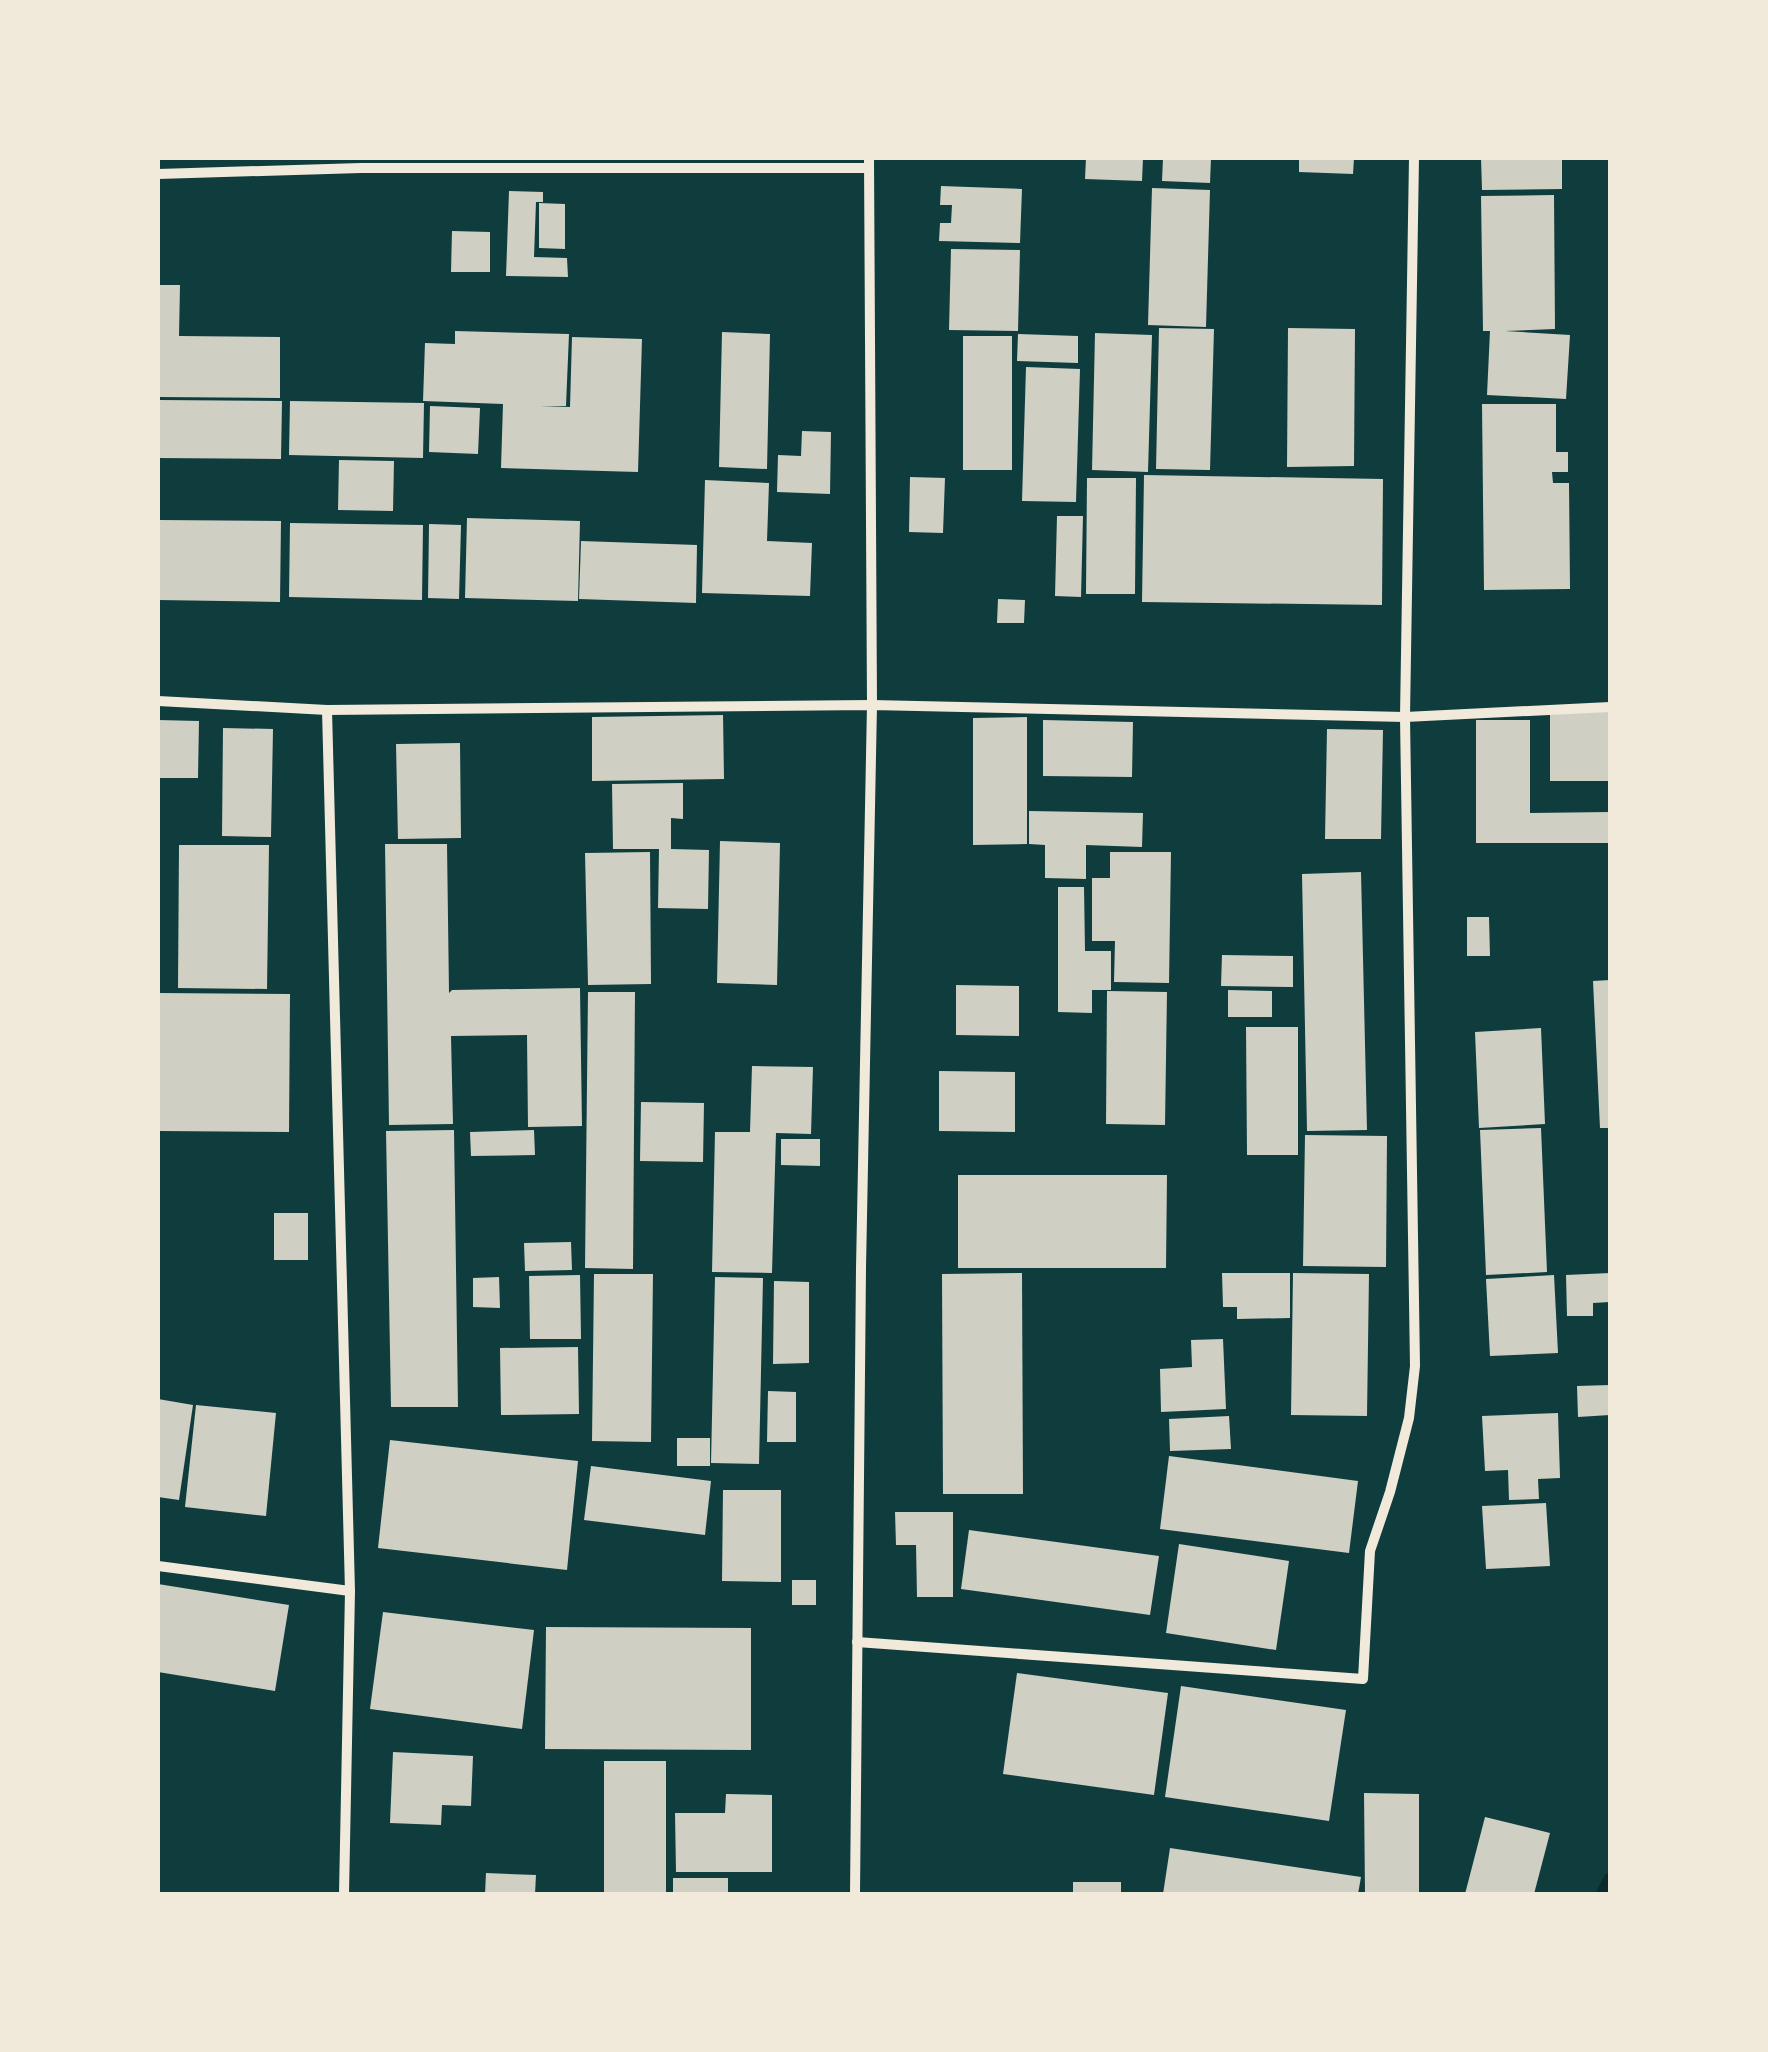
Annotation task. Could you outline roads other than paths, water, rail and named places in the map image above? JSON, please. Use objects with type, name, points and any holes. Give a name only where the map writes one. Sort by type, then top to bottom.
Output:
[{"type":"street","points":[[857,1642],[1363,1679],[1370,1551],[1409,1418],[1415,1366],[1405,717],[1414,158]]},
{"type":"street","points":[[158,174],[361,163],[869,163],[872,705],[855,1894]]},
{"type":"street","points":[[158,700],[327,710],[872,705],[1405,717],[1610,706]]},
{"type":"street","points":[[327,710],[350,1591],[344,1894]]},
{"type":"street","points":[[158,1566],[350,1591]]},
{"type":"waterway","points":[[1603,1894],[1610,1880]]}]
